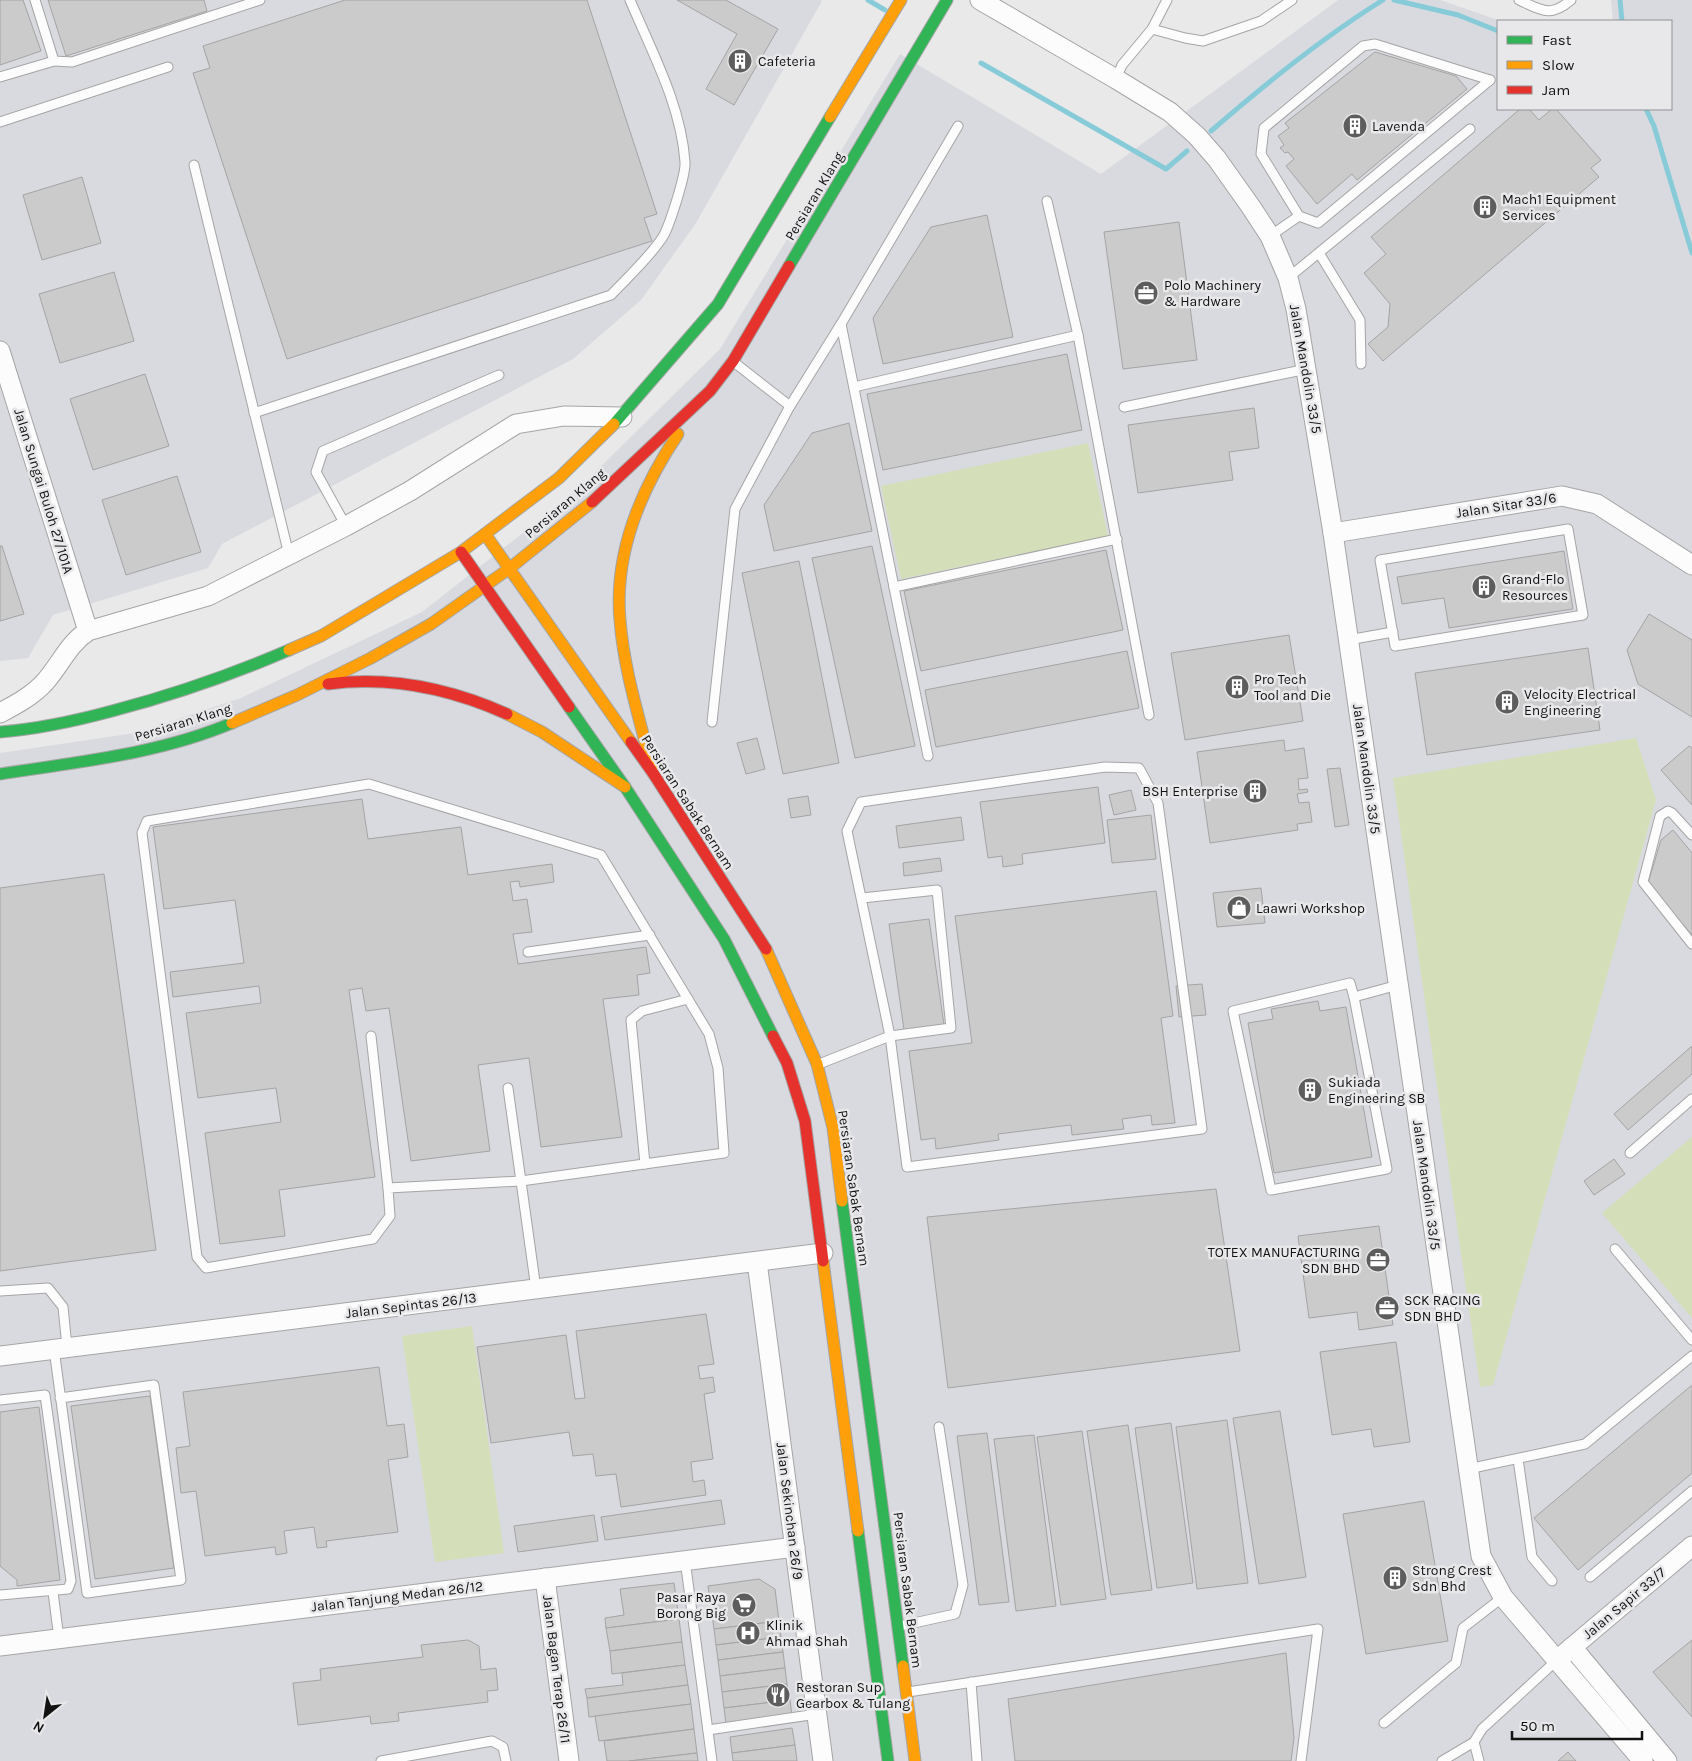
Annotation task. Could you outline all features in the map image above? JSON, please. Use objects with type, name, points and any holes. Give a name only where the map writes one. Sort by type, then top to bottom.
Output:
[{"type":"main road","name":"Persiaran Klang","points":[[0,732],[30,730],[162,698],[242,670],[321,636],[461,552],[559,478],[622,417],[718,304],[900,0]]},
{"type":"main road","name":"Persiaran Klang","points":[[0,774],[138,752],[218,729],[313,687],[371,658],[431,624],[486,586],[585,509],[710,391],[733,361],[947,0]]},
{"type":"main road","points":[[653,773],[634,695],[622,627],[620,575],[633,518],[652,478],[673,441],[710,391]]},
{"type":"main road","name":"Persiaran Sabak Bernam","points":[[484,534],[510,568],[653,773],[766,949],[817,1064],[832,1128],[915,1761]]},
{"type":"main road","points":[[461,552],[625,787],[724,939],[787,1063],[805,1120],[888,1761]]},
{"type":"main road","points":[[313,687],[355,682],[409,684],[439,688],[476,699],[512,715],[547,734],[625,787]]},
{"type":"street","name":"Jalan Mandolin 33/5","points":[[980,0],[1170,112],[1197,136],[1246,199],[1270,236],[1288,278],[1307,369],[1333,533],[1481,1556],[1503,1597],[1642,1761]]},
{"type":"street","name":"Jalan Sungai Buloh 27/101A","points":[[0,351],[88,630]]},
{"type":"street","points":[[0,713],[23,702],[45,682],[78,637],[88,630],[208,596],[346,526],[410,491],[516,424],[564,416],[622,417]]},
{"type":"street","name":"Jalan Sitar 33/6","points":[[1333,533],[1562,496],[1596,504],[1692,565]]},
{"type":"street","name":"Jalan Sepintas 26/13","points":[[0,1356],[823,1254]]},
{"type":"street","name":"Jalan Sekinchan 26/9","points":[[757,1262],[823,1761]]},
{"type":"street","name":"Jalan Sapir 33/7","points":[[1557,1660],[1692,1546]]},
{"type":"street","name":"Jalan Tanjung Medan 26/12","points":[[0,1646],[795,1547]]},
{"type":"street","name":"Jalan Bagan Terap 26/11","points":[[545,1578],[570,1761]]},
{"type":"street","points":[[1572,1647],[1667,1761]]},
{"type":"lane","points":[[34,0],[54,61]]},
{"type":"lane","points":[[0,77],[54,61],[72,62],[260,0]]},
{"type":"lane","points":[[254,413],[611,295],[641,264],[664,235],[677,202],[686,164],[676,111],[630,0]]},
{"type":"lane","points":[[1116,79],[1122,65],[1152,29],[1167,0]]},
{"type":"lane","points":[[1152,29],[1203,41],[1261,21],[1292,0]]},
{"type":"lane","points":[[1519,0],[1544,11],[1560,10],[1571,0]]},
{"type":"lane","points":[[1375,44],[1490,80],[1318,223],[1298,216],[1261,154],[1264,128],[1363,46],[1375,44]]},
{"type":"lane","points":[[0,122],[168,67]]},
{"type":"lane","points":[[712,722],[735,508],[790,406],[841,324],[958,126]]},
{"type":"lane","points":[[1288,278],[1470,130]]},
{"type":"lane","points":[[194,165],[289,555]]},
{"type":"lane","points":[[1047,200],[1078,335],[1149,715]]},
{"type":"lane","points":[[1270,236],[1298,216]]},
{"type":"lane","points":[[1319,253],[1360,320],[1361,364]]},
{"type":"lane","points":[[841,324],[928,756]]},
{"type":"lane","points":[[854,387],[1078,335]]},
{"type":"lane","points":[[733,361],[790,406]]},
{"type":"lane","points":[[1124,407],[1307,369]]},
{"type":"lane","points":[[346,526],[316,472],[323,451],[499,375]]},
{"type":"lane","points":[[1568,529],[1583,615],[1395,646],[1393,632],[1380,560],[1568,529]]},
{"type":"lane","points":[[894,587],[1117,539]]},
{"type":"lane","points":[[1348,640],[1393,632]]},
{"type":"lane","points":[[1105,766],[1139,768],[1158,803],[1202,1129],[907,1167],[890,1036],[862,898],[846,831],[861,802],[1105,766]]},
{"type":"lane","points":[[371,1036],[390,1216],[373,1240],[206,1268],[197,1257],[142,833],[147,822],[369,784],[601,855],[709,1034],[718,1068],[724,1153],[521,1180],[388,1188]]},
{"type":"lane","points":[[1692,835],[1672,813],[1668,811],[1660,816],[1643,882],[1692,944]]},
{"type":"lane","points":[[817,1064],[890,1036],[951,1028],[937,890],[862,898]]},
{"type":"lane","points":[[528,952],[650,936]]},
{"type":"lane","points":[[1350,983],[1354,997],[1387,1169],[1271,1190],[1233,1010],[1350,983]]},
{"type":"lane","points":[[1354,997],[1398,985]]},
{"type":"lane","points":[[645,1164],[631,1020],[642,1011],[688,999]]},
{"type":"lane","points":[[508,1088],[536,1289]]},
{"type":"lane","points":[[1630,1153],[1692,1099]]},
{"type":"lane","points":[[1615,1249],[1692,1340]]},
{"type":"lane","points":[[0,1291],[48,1288],[63,1307],[60,1398],[87,1593],[180,1580],[154,1385],[60,1398]]},
{"type":"lane","points":[[1468,1469],[1585,1444],[1692,1356]]},
{"type":"lane","points":[[0,1400],[45,1394],[71,1581],[68,1589],[53,1592],[0,1595]]},
{"type":"lane","points":[[897,1626],[955,1614],[963,1585],[939,1427]]},
{"type":"lane","points":[[1518,1459],[1532,1557],[1552,1581]]},
{"type":"lane","points":[[1590,1577],[1692,1491]]},
{"type":"lane","points":[[686,1560],[712,1761]]},
{"type":"lane","points":[[53,1592],[59,1639]]},
{"type":"lane","points":[[1384,1723],[1456,1663],[1463,1628],[1503,1597]]},
{"type":"lane","points":[[906,1692],[1318,1629],[1301,1761]]},
{"type":"lane","points":[[1442,1761],[1474,1742],[1482,1729],[1557,1660]]},
{"type":"lane","points":[[971,1682],[977,1761]]},
{"type":"lane","points":[[708,1730],[817,1714]]},
{"type":"lane","points":[[381,1761],[492,1741],[503,1747],[506,1761]]},
{"type":"lane","points":[[1474,1742],[1480,1761]]},
{"type":"shaded area","points":[[0,0],[822,1],[696,223],[641,300],[573,359],[222,544],[208,568],[53,615],[28,658],[0,661]]},
{"type":"shaded area","points":[[1338,0],[1440,0],[1498,20],[1497,110],[1672,110],[1672,20],[1613,20],[1611,0],[1692,0],[1692,1761],[0,1761],[0,753],[135,733],[241,698],[422,612],[574,493],[720,349],[900,54],[1101,174]]},
{"type":"green space","points":[[1088,443],[1108,536],[901,579],[881,486]]},
{"type":"green space","points":[[1636,738],[1656,800],[1493,1385],[1480,1387],[1393,778]]},
{"type":"green space","points":[[1692,1137],[1692,1318],[1602,1213]]},
{"type":"green space","points":[[472,1326],[504,1553],[435,1562],[402,1336]]},
{"type":"building","points":[[0,0],[23,0],[41,51],[0,65]]},
{"type":"building","points":[[48,0],[204,0],[207,11],[66,56]]},
{"type":"building","points":[[345,0],[587,0],[657,214],[644,218],[652,241],[287,359],[193,73],[210,68],[203,46]]},
{"type":"building","name":"Cafeteria","points":[[677,0],[726,0],[778,29],[734,105],[706,89],[737,34]]},
{"type":"building","name":"Lavenda","points":[[1375,52],[1456,76],[1467,89],[1357,180],[1352,174],[1317,204],[1286,166],[1294,159],[1288,152],[1285,153],[1280,148],[1284,145],[1278,136],[1289,128],[1285,123]]},
{"type":"building","name":"Mach1 Equipment Services","points":[[1519,110],[1530,110],[1539,120],[1551,110],[1557,110],[1601,160],[1591,168],[1599,177],[1383,361],[1368,344],[1388,327],[1390,304],[1364,273],[1386,254],[1371,237]]},
{"type":"building","points":[[82,177],[101,243],[42,260],[23,195]]},
{"type":"building","points":[[987,215],[1013,337],[883,364],[873,318],[931,227]]},
{"type":"building","points":[[1179,222],[1197,360],[1123,369],[1104,232]]},
{"type":"building","points":[[114,272],[134,341],[60,363],[39,294]]},
{"type":"building","points":[[1067,354],[1082,430],[883,470],[867,394]]},
{"type":"building","points":[[145,374],[169,446],[93,470],[70,399]]},
{"type":"building","points":[[1254,408],[1259,448],[1229,452],[1233,480],[1138,493],[1128,425]]},
{"type":"building","points":[[849,423],[872,531],[774,551],[764,505],[812,433]]},
{"type":"building","points":[[177,476],[201,552],[126,575],[102,500]]},
{"type":"building","points":[[0,546],[2,546],[24,614],[0,621]]},
{"type":"building","points":[[872,546],[915,746],[855,758],[812,558]]},
{"type":"building","points":[[1106,550],[1123,630],[921,671],[904,591]]},
{"type":"building","name":"Grand-Flo Resources","points":[[1564,551],[1573,609],[1449,628],[1444,598],[1402,604],[1397,577]]},
{"type":"building","points":[[799,561],[839,763],[783,774],[742,573]]},
{"type":"building","points":[[1649,614],[1692,640],[1692,717],[1638,684],[1627,650]]},
{"type":"building","name":"Pro Tech Tool and Die","points":[[1289,635],[1303,721],[1185,740],[1171,653]]},
{"type":"building","name":"Velocity Electrical Engineering","points":[[1588,648],[1600,730],[1427,755],[1415,673]]},
{"type":"building","points":[[1127,651],[1139,708],[936,747],[925,690]]},
{"type":"building","points":[[757,738],[765,769],[746,774],[737,743]]},
{"type":"building","name":"BSH Enterprise","points":[[1284,740],[1285,751],[1304,748],[1308,778],[1298,779],[1299,790],[1307,789],[1308,792],[1297,794],[1299,803],[1309,802],[1312,822],[1297,824],[1298,830],[1210,843],[1197,752]]},
{"type":"building","points":[[1689,746],[1692,748],[1692,805],[1661,770]]},
{"type":"building","points":[[1340,768],[1349,825],[1335,827],[1327,769]]},
{"type":"building","points":[[1098,787],[1105,843],[1022,854],[1023,864],[1003,867],[1002,856],[988,858],[980,802]]},
{"type":"building","points":[[1131,790],[1136,810],[1114,815],[1109,795]]},
{"type":"building","points":[[808,796],[811,815],[791,818],[788,799]]},
{"type":"building","points":[[362,799],[368,839],[461,827],[468,875],[552,864],[554,882],[520,887],[519,881],[510,882],[513,901],[527,899],[532,932],[513,934],[518,964],[646,947],[650,973],[637,975],[639,995],[603,999],[622,1137],[541,1147],[529,1058],[478,1065],[490,1151],[411,1161],[389,1008],[366,1011],[362,988],[349,990],[375,1177],[279,1190],[285,1236],[220,1244],[205,1133],[281,1122],[276,1088],[198,1098],[186,1013],[261,1003],[259,986],[173,997],[170,972],[244,963],[235,900],[164,909],[153,827]]},
{"type":"building","points":[[1151,815],[1156,859],[1112,863],[1107,820]]},
{"type":"building","points":[[961,817],[964,840],[899,848],[896,826]]},
{"type":"building","points":[[1673,830],[1692,853],[1692,935],[1648,883],[1661,840]]},
{"type":"building","points":[[940,858],[942,871],[904,876],[903,863]]},
{"type":"building","points":[[104,874],[156,1250],[0,1271],[0,888]]},
{"type":"building","name":"Laawri Workshop","points":[[1261,888],[1265,923],[1217,927],[1213,893]]},
{"type":"building","points":[[1156,891],[1173,1016],[1161,1018],[1175,1123],[1152,1125],[1151,1115],[1122,1119],[1124,1129],[1072,1135],[1071,1125],[998,1134],[999,1140],[936,1149],[935,1138],[921,1140],[909,1051],[972,1043],[955,916]]},
{"type":"building","points":[[929,919],[944,1025],[904,1030],[889,924]]},
{"type":"building","points":[[1202,984],[1206,1015],[1179,1017],[1176,986]]},
{"type":"building","name":"Sukiada Engineering SB","points":[[1318,1001],[1320,1011],[1346,1007],[1372,1157],[1274,1173],[1248,1023],[1273,1019],[1271,1009]]},
{"type":"building","points":[[1692,1046],[1692,1074],[1628,1130],[1614,1114]]},
{"type":"building","points":[[1614,1159],[1625,1174],[1594,1195],[1584,1181]]},
{"type":"building","points":[[1216,1189],[1240,1351],[948,1388],[927,1217]]},
{"type":"building","points":[[1379,1226],[1393,1325],[1359,1330],[1357,1312],[1309,1318],[1298,1236]]},
{"type":"building","points":[[706,1314],[714,1364],[698,1366],[700,1379],[713,1377],[715,1392],[704,1394],[713,1459],[691,1462],[693,1482],[704,1480],[706,1495],[621,1507],[616,1474],[596,1476],[593,1454],[573,1456],[569,1432],[491,1443],[477,1347],[566,1335],[575,1399],[585,1398],[576,1331]]},
{"type":"building","points":[[1396,1342],[1410,1442],[1374,1447],[1371,1429],[1332,1435],[1320,1352]]},
{"type":"building","points":[[379,1367],[387,1426],[404,1424],[408,1457],[388,1460],[398,1532],[326,1541],[327,1547],[317,1548],[314,1527],[284,1531],[287,1553],[276,1555],[275,1547],[205,1556],[196,1491],[181,1493],[176,1448],[190,1446],[183,1392]]},
{"type":"building","points":[[1692,1385],[1692,1473],[1578,1570],[1534,1518]]},
{"type":"building","points":[[150,1396],[174,1568],[95,1579],[71,1406]]},
{"type":"building","points":[[39,1407],[60,1580],[17,1586],[17,1580],[0,1566],[0,1412]]},
{"type":"building","points":[[1280,1411],[1306,1577],[1259,1584],[1233,1418]]},
{"type":"building","points":[[1227,1420],[1248,1583],[1197,1589],[1176,1427]]},
{"type":"building","points":[[1171,1423],[1193,1583],[1157,1588],[1135,1428]]},
{"type":"building","points":[[1128,1425],[1152,1590],[1111,1595],[1087,1431]]},
{"type":"building","points":[[1082,1431],[1106,1599],[1061,1605],[1037,1437]]},
{"type":"building","points":[[987,1433],[1009,1602],[979,1605],[957,1436]]},
{"type":"building","points":[[1034,1435],[1056,1606],[1016,1611],[994,1439]]},
{"type":"building","points":[[721,1500],[725,1524],[605,1540],[601,1517]]},
{"type":"building","name":"Strong Crest Sdn Bhd","points":[[1424,1501],[1448,1641],[1366,1654],[1343,1514]]},
{"type":"building","points":[[594,1515],[598,1541],[518,1552],[514,1526]]},
{"type":"building","name":"Pasar Raya Borong Big","points":[[759,1579],[775,1589],[779,1621],[714,1629],[708,1586]]},
{"type":"building","points":[[674,1583],[679,1619],[606,1628],[605,1618],[624,1615],[620,1589]]},
{"type":"building","points":[[679,1619],[682,1642],[610,1651],[606,1628]]},
{"type":"building","name":"Klinik Ahmad Shah","points":[[779,1621],[781,1637],[716,1645],[714,1629]]},
{"type":"building","points":[[781,1637],[783,1652],[718,1660],[716,1645]]},
{"type":"building","points":[[468,1640],[479,1646],[481,1670],[496,1668],[498,1690],[487,1691],[488,1702],[398,1713],[399,1721],[371,1724],[370,1716],[298,1725],[293,1683],[321,1680],[320,1669],[423,1657],[421,1645]]},
{"type":"building","points":[[1692,1640],[1692,1717],[1653,1672]]},
{"type":"building","points":[[682,1642],[685,1665],[612,1674],[610,1651]]},
{"type":"building","points":[[783,1652],[785,1668],[720,1676],[718,1660]]},
{"type":"building","points":[[1286,1653],[1294,1738],[1291,1761],[1015,1761],[1008,1699]]},
{"type":"building","points":[[685,1665],[688,1685],[587,1698],[585,1689],[623,1685],[622,1673]]},
{"type":"building","points":[[785,1668],[787,1684],[722,1692],[720,1676]]},
{"type":"building","points":[[787,1684],[790,1700],[724,1708],[722,1692]]},
{"type":"building","points":[[688,1685],[691,1704],[589,1717],[587,1698]]},
{"type":"building","points":[[790,1700],[792,1716],[726,1724],[724,1708]]},
{"type":"building","points":[[691,1704],[694,1729],[599,1741],[595,1716]]},
{"type":"building","points":[[792,1728],[795,1745],[732,1753],[730,1737]]},
{"type":"building","points":[[694,1729],[697,1753],[629,1761],[607,1761],[604,1741]]},
{"type":"building","points":[[795,1745],[797,1761],[733,1761],[732,1753]]},
{"type":"building","points":[[1568,1752],[1576,1761],[1558,1761]]},
{"type":"building","points":[[697,1753],[698,1761],[629,1761]]},
{"type":"waterway","points":[[868,0],[885,10]]},
{"type":"waterway","points":[[1211,131],[1294,62],[1383,0]]},
{"type":"waterway","points":[[1394,0],[1458,15],[1497,31]]},
{"type":"waterway","points":[[1620,0],[1622,20]]},
{"type":"waterway","points":[[981,63],[1166,169],[1187,151]]},
{"type":"waterway","points":[[1646,110],[1654,126],[1692,253]]},
{"type":"traffic: fast","points":[[789,266],[947,0]]},
{"type":"traffic: fast","points":[[614,424],[718,304],[830,117]]},
{"type":"traffic: fast","points":[[0,732],[56,724],[135,705],[202,684],[289,650]]},
{"type":"traffic: fast","points":[[569,707],[625,787],[724,939],[773,1036]]},
{"type":"traffic: fast","points":[[0,774],[147,750],[204,734],[232,723]]},
{"type":"traffic: fast","points":[[842,1201],[903,1666]]},
{"type":"traffic: fast","points":[[858,1531],[888,1761]]},
{"type":"traffic: slow","points":[[830,117],[901,0]]},
{"type":"traffic: slow","points":[[289,650],[321,636],[461,552],[559,478],[614,424]]},
{"type":"traffic: slow","points":[[653,773],[625,659],[619,595],[621,570],[633,522],[652,477],[678,434]]},
{"type":"traffic: slow","points":[[232,723],[297,695],[371,658],[431,624],[510,568],[592,502]]},
{"type":"traffic: slow","points":[[485,534],[631,742]]},
{"type":"traffic: slow","points":[[507,714],[542,732],[625,787]]},
{"type":"traffic: slow","points":[[766,949],[817,1064],[833,1128],[842,1201]]},
{"type":"traffic: slow","points":[[823,1261],[858,1531]]},
{"type":"traffic: slow","points":[[903,1666],[915,1761]]},
{"type":"traffic: jam","points":[[592,502],[710,391],[733,361],[789,266]]},
{"type":"traffic: jam","points":[[461,552],[569,707]]},
{"type":"traffic: jam","points":[[328,684],[351,682],[397,683],[442,691],[507,714]]},
{"type":"traffic: jam","points":[[631,742],[766,949]]},
{"type":"traffic: jam","points":[[773,1036],[787,1063],[805,1121],[823,1261]]},
{"type":"place","name":"Cafeteria","points":[[740,61]]},
{"type":"place","name":"Lavenda","points":[[1355,126]]},
{"type":"place","name":"Mach1 Equipment Services","points":[[1485,207]]},
{"type":"place","name":"Polo Machinery & Hardware","points":[[1146,293]]},
{"type":"place","name":"Grand-Flo Resources","points":[[1484,587]]},
{"type":"place","name":"Pro Tech Tool and Die","points":[[1237,687]]},
{"type":"place","name":"Velocity Electrical Engineering","points":[[1507,702]]},
{"type":"place","name":"BSH Enterprise","points":[[1255,791]]},
{"type":"place","name":"Laawri Workshop","points":[[1239,908]]},
{"type":"place","name":"Sukiada Engineering SB","points":[[1310,1090]]},
{"type":"place","name":"TOTEX MANUFACTURING SDN BHD","points":[[1378,1260]]},
{"type":"place","name":"SCK RACING SDN BHD","points":[[1387,1308]]},
{"type":"place","name":"Strong Crest Sdn Bhd","points":[[1395,1578]]},
{"type":"place","name":"Pasar Raya Borong Big","points":[[744,1605]]},
{"type":"place","name":"Klinik Ahmad Shah","points":[[748,1633]]},
{"type":"place","name":"Restoran Sup Gearbox & Tulang","points":[[778,1695]]}]
